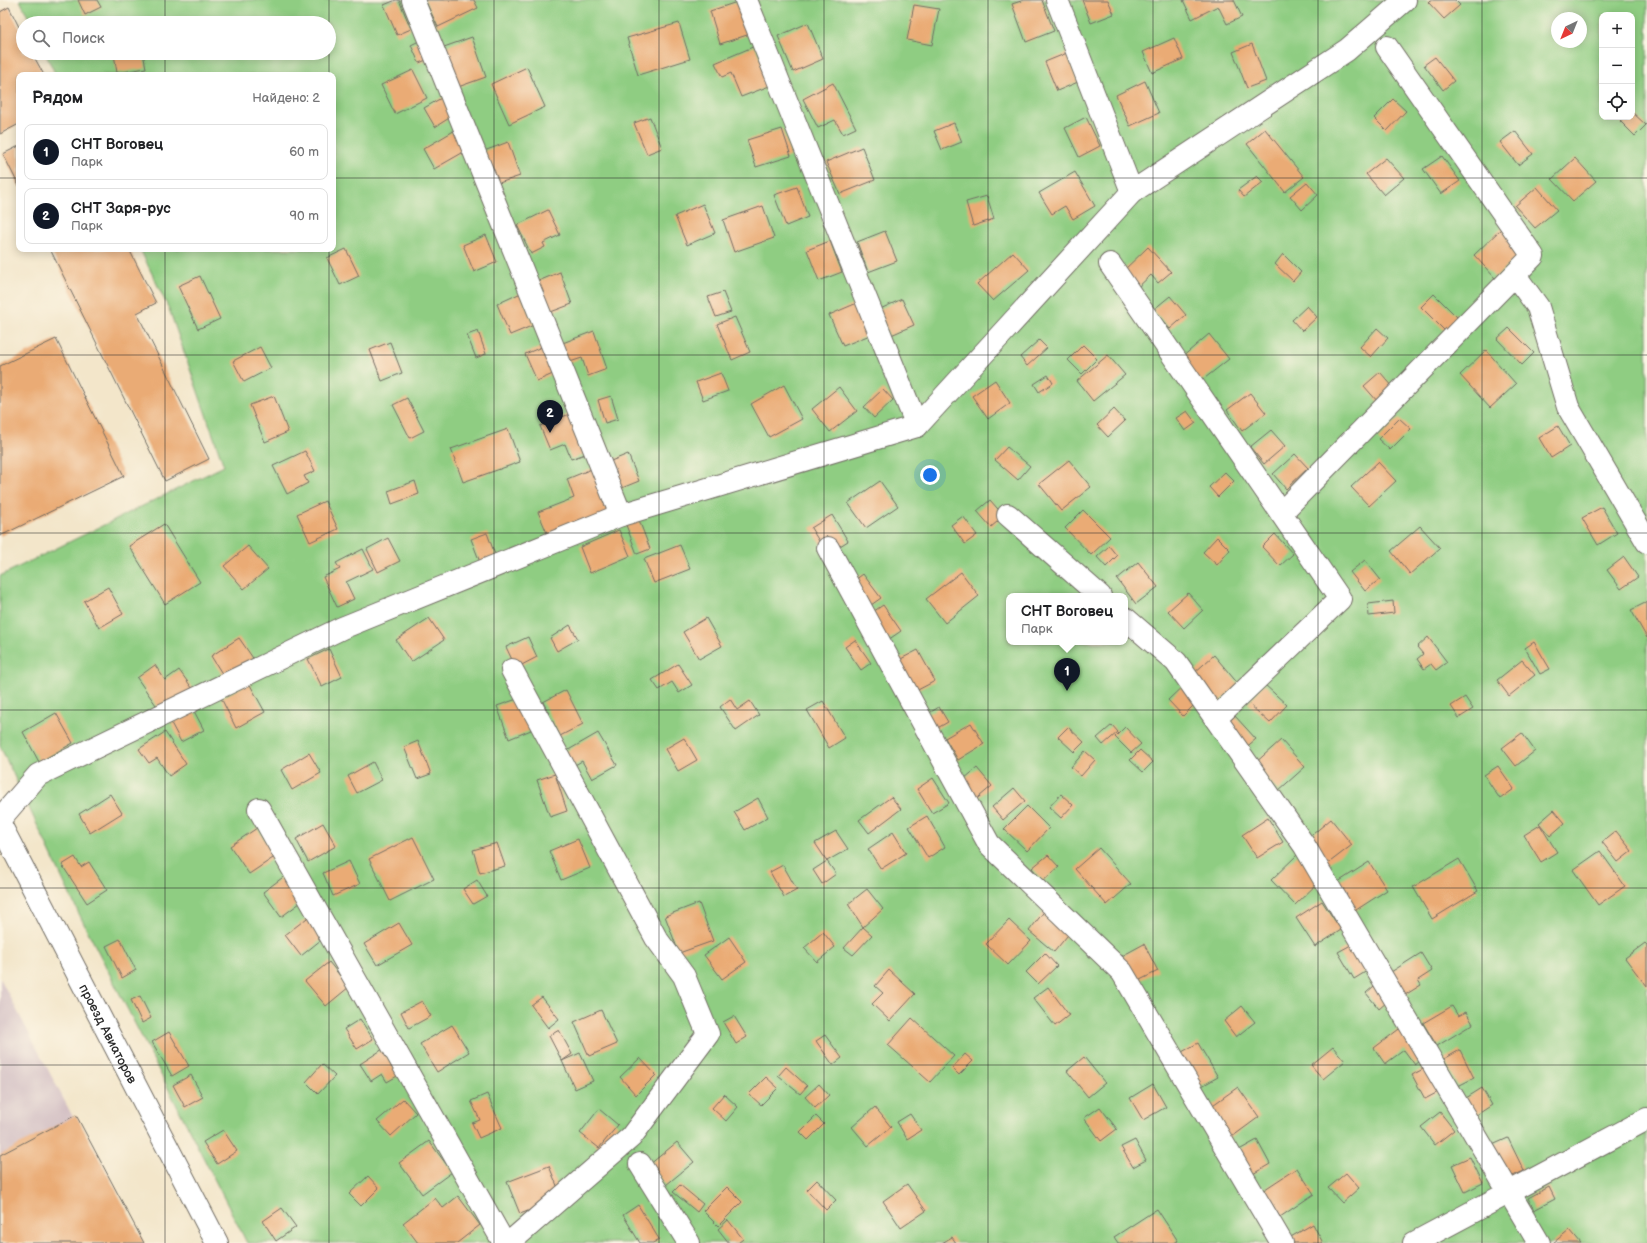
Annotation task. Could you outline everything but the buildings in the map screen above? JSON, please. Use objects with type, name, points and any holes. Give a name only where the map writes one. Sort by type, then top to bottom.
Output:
[{"type":"street","points":[[413,0],[621,515]]},
{"type":"street","points":[[746,0],[917,426]]},
{"type":"street","points":[[1057,0],[1132,192]]},
{"type":"street","points":[[0,819],[38,775],[342,628],[621,515],[917,426],[1132,192],[1347,50],[1405,0]]},
{"type":"street","points":[[1281,513],[1533,256],[1388,47]]},
{"type":"street","points":[[1110,264],[1340,599],[1216,718]]},
{"type":"street","points":[[1518,278],[1538,307],[1568,407],[1647,542]]},
{"type":"street","points":[[1008,515],[1097,593]]},
{"type":"street","points":[[828,548],[989,844],[1122,972],[1282,1243]]},
{"type":"street","points":[[1128,621],[1176,662],[1304,845],[1508,1193],[1539,1243]]},
{"type":"street","points":[[509,1243],[631,1136],[708,1034],[684,976],[656,938],[512,670]]},
{"type":"street","points":[[259,809],[504,1243]]},
{"type":"street","name":"проезд Авиаторов","points":[[0,824],[217,1243]]},
{"type":"street","points":[[1414,1243],[1647,1119]]},
{"type":"street","points":[[640,1164],[689,1243]]},
{"type":"shaded area","points":[[0,978],[139,1243],[0,1243]]},
{"type":"green space","points":[[20,0],[1647,0],[1647,1243],[247,1243],[79,914],[0,746],[0,576],[224,466],[169,309],[141,252],[336,252],[336,72],[54,72],[48,60],[336,60],[336,16],[28,16]]},
{"type":"place","name":"СНТ Заря-рус","points":[[550,433]]},
{"type":"place","name":"СНТ Воговец","points":[[1067,691]]}]
